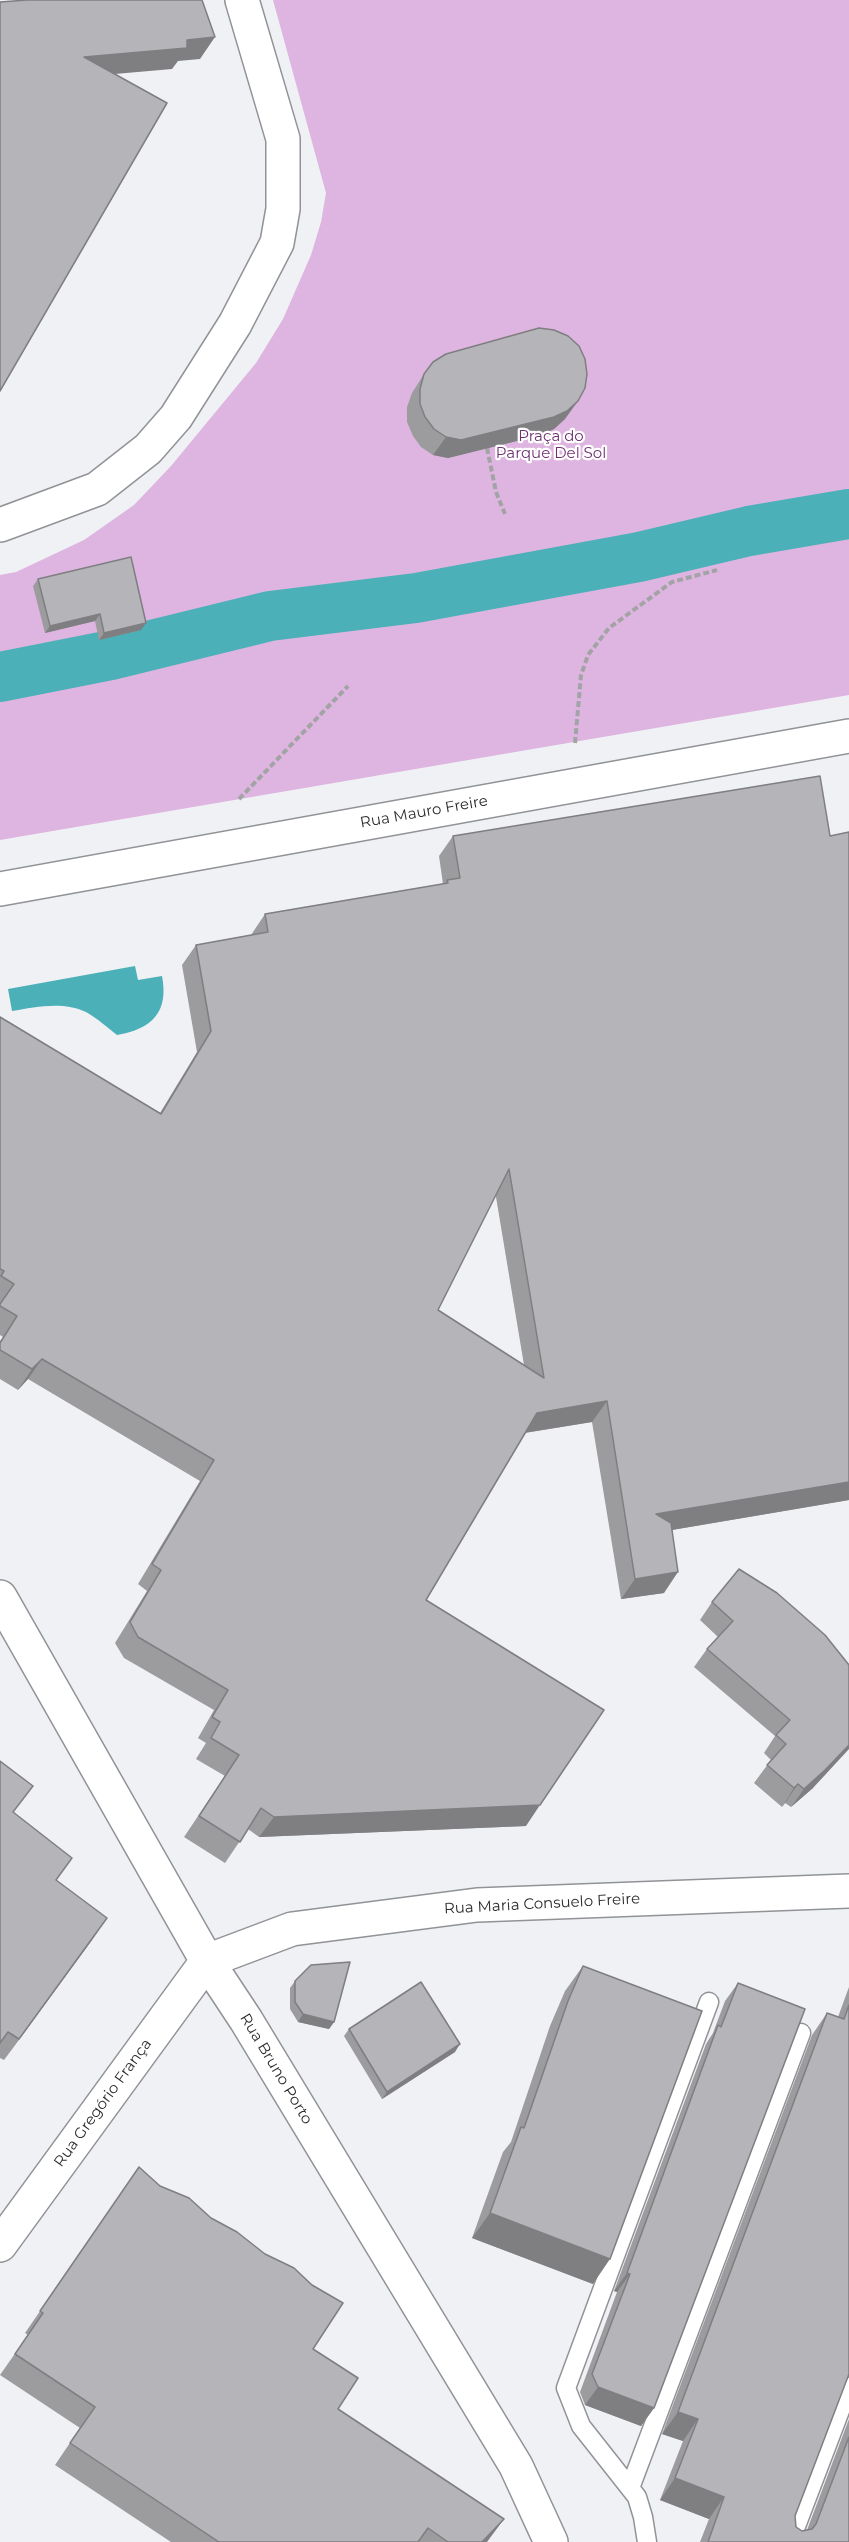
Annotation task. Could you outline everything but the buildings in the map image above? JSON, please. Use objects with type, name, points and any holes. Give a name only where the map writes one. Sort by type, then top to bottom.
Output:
[{"type":"street","points":[[0,525],[97,489],[148,449],[176,417],[235,324],[277,243],[283,209],[283,139],[242,0]]},
{"type":"street","name":"Rua Mauro Freire","points":[[0,889],[849,736]]},
{"type":"street","name":"Rua Bruno Porto","points":[[0,1597],[207,1961],[246,2020],[516,2466],[551,2542]]},
{"type":"street","name":"Rua Maria Consuelo Freire","points":[[207,1961],[292,1929],[477,1905],[849,1891]]},
{"type":"street","name":"Rua Gregório França","points":[[0,2245],[207,1961]]},
{"type":"lane","points":[[647,2542],[644,2517],[637,2497],[581,2426],[566,2388],[709,2002]]},
{"type":"lane","points":[[630,2488],[801,2033]]},
{"type":"lane","points":[[790,2542],[849,2387]]},
{"type":"path","points":[[487,448],[496,492],[505,514]]},
{"type":"path","points":[[575,743],[580,675],[588,655],[609,628],[672,582],[717,570]]},
{"type":"path","points":[[238,799],[348,686]]},
{"type":"green space","name":"Praça do Parque Del Sol","points":[[273,0],[849,0],[849,695],[0,840],[0,575],[16,572],[84,540],[134,505],[171,466],[256,363],[283,319],[311,255],[321,222],[326,193]]},
{"type":"water","points":[[135,966],[138,980],[162,976],[164,989],[160,1009],[155,1017],[140,1028],[117,1035],[86,1012],[68,1007],[49,1006],[12,1011],[8,989]]},
{"type":"waterway","points":[[0,677],[111,655],[270,616],[416,598],[639,557],[749,531],[849,514]]}]
